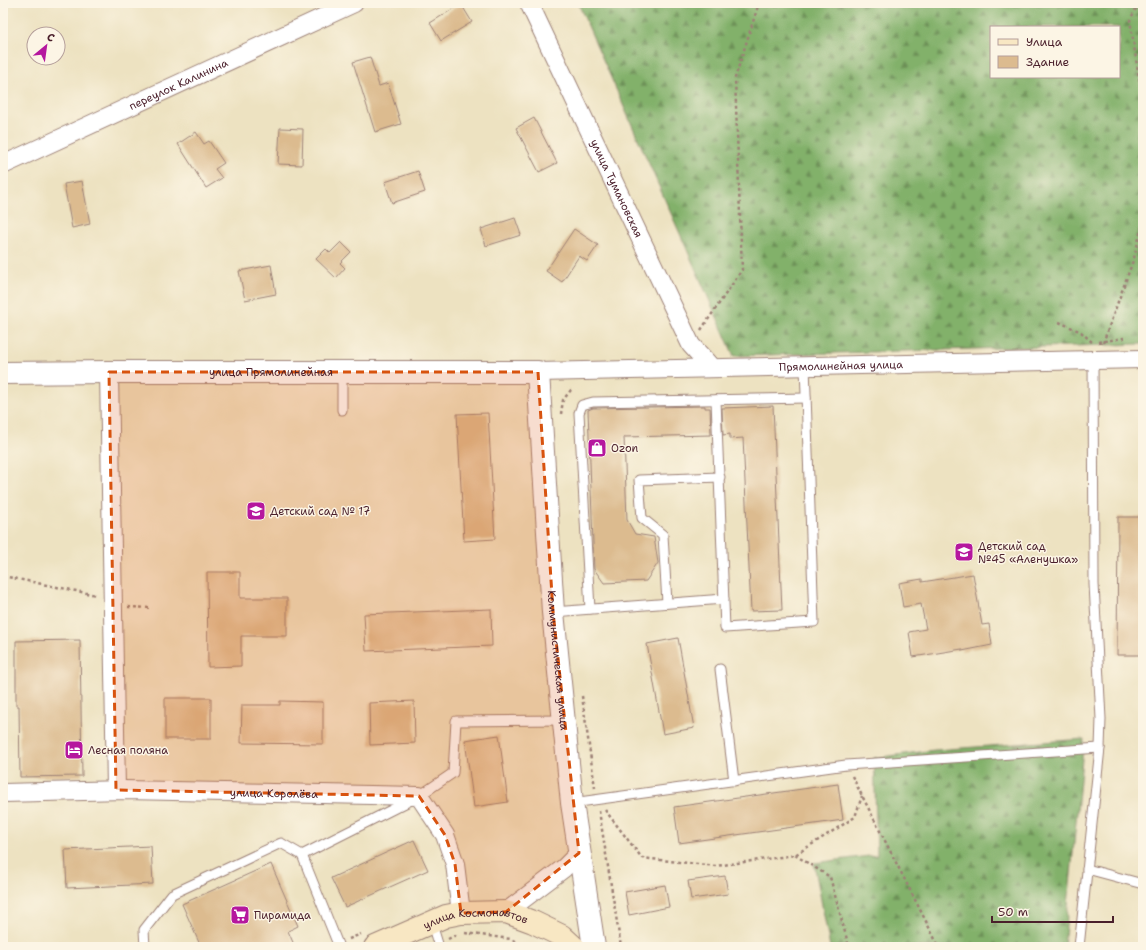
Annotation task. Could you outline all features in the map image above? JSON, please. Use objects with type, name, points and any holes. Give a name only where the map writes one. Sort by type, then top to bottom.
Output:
[{"type":"main road","name":"улица Космонавтов","points":[[375,947],[431,921],[446,916],[461,913],[506,912],[539,924],[562,936],[574,947]]},
{"type":"street","name":"переулок Калинина","points":[[3,165],[354,3]]},
{"type":"street","name":"улица Тумановская","points":[[529,3],[691,345],[712,368]]},
{"type":"street","name":"Прямолинейная улица","points":[[538,372],[805,366],[1094,355],[1143,359]]},
{"type":"street","points":[[109,372],[116,790]]},
{"type":"street","name":"улица Прямолинейная","points":[[3,373],[538,372]]},
{"type":"street","name":"Коммунистическая улица","points":[[538,372],[553,612],[572,803],[594,947]]},
{"type":"street","name":"улица Королёва","points":[[3,793],[116,790],[419,796]]},
{"type":"street","points":[[419,796],[445,835],[455,864],[461,913]]},
{"type":"street","points":[[506,912],[564,868],[579,853]]},
{"type":"lane","points":[[1079,947],[1100,748],[1101,720],[1094,584],[1094,355]]},
{"type":"lane","points":[[716,400],[725,628],[814,622],[805,366]]},
{"type":"lane","points":[[342,372],[342,410]]},
{"type":"lane","points":[[590,609],[579,413],[582,405],[593,402],[806,398]]},
{"type":"lane","points":[[667,603],[662,535],[642,518],[638,485],[639,480],[720,477]]},
{"type":"lane","points":[[553,612],[724,599]]},
{"type":"lane","points":[[720,669],[734,782]]},
{"type":"lane","points":[[302,854],[419,796],[453,773],[456,721],[564,720]]},
{"type":"lane","points":[[572,803],[846,766],[1100,748]]},
{"type":"lane","points":[[145,947],[144,930],[172,894],[281,843],[302,854],[339,947]]},
{"type":"lane","points":[[1087,869],[1143,884]]},
{"type":"lane","points":[[431,921],[438,945]]},
{"type":"path","points":[[691,345],[742,270],[735,78],[759,3]]},
{"type":"path","points":[[1139,3],[1130,20],[1143,104]]},
{"type":"path","points":[[1094,355],[1104,341],[1134,258],[1143,222]]},
{"type":"path","points":[[1058,322],[1081,332],[1094,355]]},
{"type":"path","points":[[1094,355],[1104,341],[1124,338]]},
{"type":"path","points":[[560,417],[563,400],[571,390],[579,390]]},
{"type":"path","points":[[3,576],[97,595]]},
{"type":"path","points":[[128,607],[152,608]]},
{"type":"path","points":[[581,690],[621,947]]},
{"type":"path","points":[[846,766],[939,947]]},
{"type":"path","points":[[597,800],[642,858],[716,866],[795,855],[855,817],[862,796]]},
{"type":"path","points":[[795,855],[830,877],[849,947]]},
{"type":"path","points":[[438,945],[461,933],[510,939],[524,947]]},
{"type":"highlighted area","points":[[109,372],[538,372],[553,612],[579,853],[506,912],[461,913],[455,864],[445,835],[419,796],[116,790]]},
{"type":"green space","points":[[578,3],[1143,3],[1143,344],[734,356]]},
{"type":"green space","points":[[1084,739],[1064,947],[830,947],[814,863],[877,855],[874,758],[935,750]]},
{"type":"building","points":[[461,4],[472,22],[441,41],[430,23]]},
{"type":"building","points":[[370,57],[379,86],[388,83],[401,124],[375,132],[353,62]]},
{"type":"building","points":[[534,118],[557,163],[539,172],[516,128]]},
{"type":"building","points":[[280,128],[303,129],[302,165],[278,164]]},
{"type":"building","points":[[196,132],[204,144],[209,141],[224,163],[215,169],[222,178],[206,188],[178,144]]},
{"type":"building","points":[[418,171],[425,192],[392,203],[385,182]]},
{"type":"building","points":[[82,181],[90,224],[72,228],[64,184]]},
{"type":"building","points":[[515,218],[521,235],[486,246],[481,229]]},
{"type":"building","points":[[574,229],[598,245],[587,261],[579,256],[562,282],[546,271]]},
{"type":"building","points":[[341,242],[351,252],[340,263],[345,268],[336,278],[316,259],[326,249],[330,253]]},
{"type":"building","points":[[271,265],[276,294],[245,300],[239,271]]},
{"type":"building","points":[[705,406],[705,408],[710,408],[711,435],[624,437],[627,520],[635,534],[654,537],[658,563],[646,581],[604,583],[594,569],[588,410],[593,408]]},
{"type":"building","points":[[773,406],[782,610],[751,611],[743,438],[730,439],[730,434],[723,435],[722,408]]},
{"type":"building","points":[[488,413],[495,539],[464,541],[457,414]]},
{"type":"building","points":[[1118,517],[1143,517],[1143,655],[1117,655]]},
{"type":"building","points":[[207,572],[240,572],[240,598],[287,598],[287,636],[241,636],[241,666],[208,667]]},
{"type":"building","points":[[973,574],[982,625],[989,624],[992,645],[962,651],[962,649],[913,657],[909,632],[926,629],[921,604],[903,607],[899,583],[922,579],[922,582]]},
{"type":"building","points":[[491,609],[492,646],[366,651],[364,614]]},
{"type":"building","points":[[678,638],[694,728],[663,734],[647,644]]},
{"type":"building","points":[[80,640],[82,776],[20,777],[19,706],[16,706],[16,641]]},
{"type":"building","points":[[165,698],[211,698],[211,739],[165,739]]},
{"type":"building","points":[[280,701],[323,702],[323,744],[241,743],[242,705],[280,705]]},
{"type":"building","points":[[414,701],[415,743],[370,745],[369,703]]},
{"type":"building","points":[[499,735],[508,802],[474,807],[465,740]]},
{"type":"building","points":[[838,784],[843,820],[679,843],[674,807]]},
{"type":"building","points":[[414,840],[428,870],[345,907],[331,878]]},
{"type":"building","points":[[151,846],[153,884],[67,888],[65,850]]},
{"type":"building","name":"Пирамида","points":[[271,864],[298,926],[288,931],[295,947],[201,947],[182,904]]},
{"type":"building","points":[[725,876],[728,894],[691,899],[688,881]]},
{"type":"building","points":[[665,885],[669,907],[629,915],[625,892]]},
{"type":"place","name":"Ozon","points":[[597,448]]},
{"type":"place","name":"Детский сад № 17","points":[[256,511]]},
{"type":"place","name":"Детский сад №45 «Аленушка»","points":[[964,552]]},
{"type":"place","name":"Лесная поляна","points":[[74,750]]},
{"type":"place","name":"Пирамида","points":[[240,915]]}]
